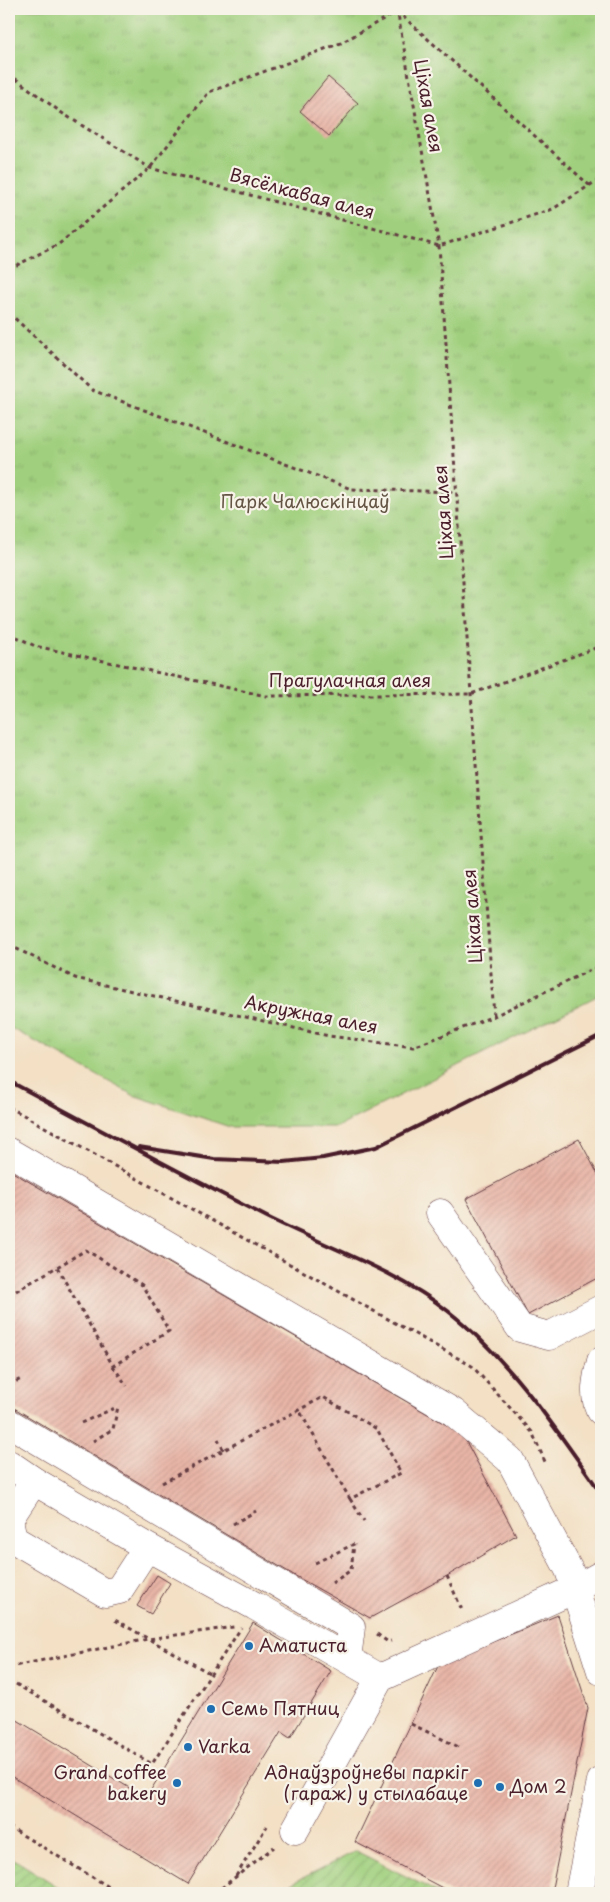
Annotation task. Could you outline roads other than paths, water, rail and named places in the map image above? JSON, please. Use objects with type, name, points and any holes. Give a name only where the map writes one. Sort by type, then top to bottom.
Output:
[{"type":"lane","points":[[9,1152],[453,1412],[510,1460],[569,1570],[601,1672]]},
{"type":"lane","points":[[440,1213],[520,1328],[549,1336],[601,1309]]},
{"type":"lane","points":[[601,1361],[596,1380],[598,1407],[601,1412]]},
{"type":"lane","points":[[9,1423],[351,1626],[347,1659]]},
{"type":"lane","points":[[9,1464],[34,1481],[147,1547],[255,1606],[380,1678]]},
{"type":"lane","points":[[34,1481],[9,1519],[13,1539],[105,1594],[119,1590],[147,1547]]},
{"type":"lane","points":[[283,1824],[380,1678],[575,1589],[601,1575]]},
{"type":"lane","points":[[579,1893],[601,1781]]},
{"type":"railway","points":[[139,1147],[214,1159],[284,1162],[323,1158],[376,1147],[601,1035]]},
{"type":"railway","points":[[9,1081],[289,1228],[384,1271],[428,1297],[470,1330],[511,1373],[550,1421],[601,1493]]},
{"type":"place","name":"Аматиста","points":[[249,1646]]},
{"type":"place","name":"Семь Пятниц","points":[[211,1709]]},
{"type":"place","name":"Varka","points":[[188,1747]]},
{"type":"place","name":"Grand coffee bakery","points":[[177,1783]]},
{"type":"place","name":"Аднаўзроўневы паркіг (гараж) у стылабаце","points":[[478,1783]]},
{"type":"place","name":"Дом 2","points":[[500,1787]]},
{"type":"park label","name":"Парк Чалюскінцаў","points":[[305,502]]}]
